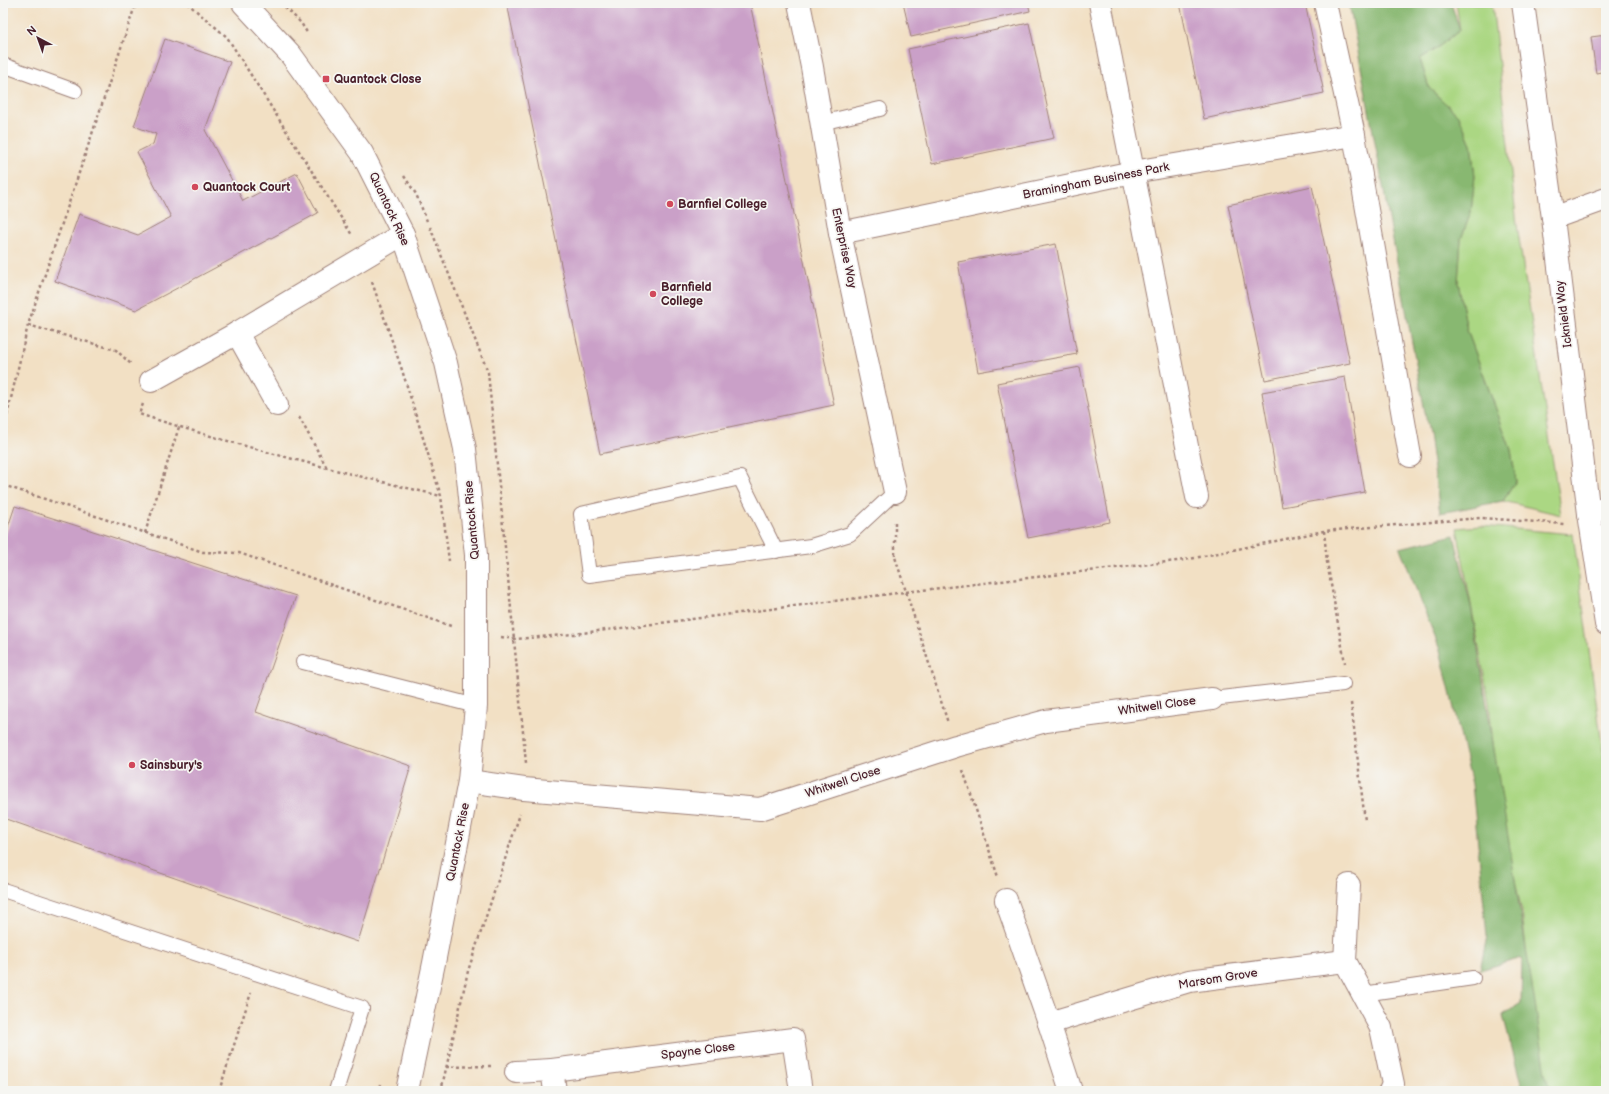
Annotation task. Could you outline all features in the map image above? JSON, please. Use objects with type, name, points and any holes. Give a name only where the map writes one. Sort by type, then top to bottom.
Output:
[{"type":"street","name":"Quantock Rise","points":[[243,3],[291,55],[362,153],[403,234],[446,363],[465,450],[476,555],[476,706],[469,781],[434,963],[407,1091]]},
{"type":"street","name":"Enterprise Way","points":[[799,3],[840,234],[895,492]]},
{"type":"street","points":[[1100,3],[1198,496]]},
{"type":"street","points":[[1325,3],[1354,135],[1410,456]]},
{"type":"street","name":"Icknield Way","points":[[1522,3],[1553,218],[1598,510],[1606,624]]},
{"type":"street","name":"Bramingham Business Park","points":[[840,234],[1133,172],[1354,135]]},
{"type":"street","points":[[1553,218],[1606,199]]},
{"type":"street","points":[[150,382],[237,333],[403,234]]},
{"type":"street","points":[[237,333],[277,404]]},
{"type":"street","name":"Whitwell Close","points":[[469,781],[524,789],[760,809],[956,746],[1046,721],[1212,699]]},
{"type":"street","points":[[1349,885],[1345,961],[1381,1028],[1393,1084],[1390,1091]]},
{"type":"street","points":[[1006,900],[1071,1091]]},
{"type":"street","name":"Marsom Grove","points":[[1049,1023],[1189,981],[1345,961]]},
{"type":"street","name":"Spayne Close","points":[[516,1072],[552,1070],[793,1039],[801,1091]]},
{"type":"street","points":[[552,1070],[555,1091]]},
{"type":"lane","points":[[3,65],[75,91]]},
{"type":"lane","points":[[821,123],[880,109]]},
{"type":"lane","points":[[776,551],[740,478],[581,514],[588,575],[776,551],[811,546],[850,534],[895,492]]},
{"type":"lane","points":[[303,662],[476,706]]},
{"type":"lane","points":[[1212,699],[1343,684]]},
{"type":"lane","points":[[3,890],[362,1008],[336,1091]]},
{"type":"lane","points":[[1363,994],[1474,978]]},
{"type":"path","points":[[3,433],[28,324],[136,3]]},
{"type":"path","points":[[187,3],[227,37],[357,243],[371,277],[402,370],[441,496],[449,565]]},
{"type":"path","points":[[28,324],[116,350],[150,382],[139,414],[179,427],[328,469],[441,496]]},
{"type":"path","points":[[277,404],[293,405],[328,469]]},
{"type":"path","points":[[145,533],[179,427]]},
{"type":"path","points":[[3,484],[203,552],[239,553],[476,634],[515,639],[574,634],[905,592],[1185,560],[1324,531],[1480,518],[1567,524],[1598,510]]},
{"type":"path","points":[[895,492],[895,557],[905,592],[1006,900]]},
{"type":"path","points":[[450,618],[451,632]]},
{"type":"path","points":[[440,1091],[468,972],[522,808]]},
{"type":"path","points":[[219,1091],[257,973]]},
{"type":"path","points":[[446,1067],[488,1065],[516,1072]]},
{"type":"path","points":[[379,1091],[381,1084]]},
{"type":"green space","points":[[1349,3],[1451,3],[1460,30],[1420,59],[1429,88],[1459,116],[1471,144],[1475,176],[1471,212],[1461,239],[1458,282],[1467,330],[1511,450],[1516,481],[1503,501],[1440,513],[1429,434]]},
{"type":"green space","points":[[1456,3],[1492,3],[1517,225],[1561,515],[1503,501],[1516,481],[1511,450],[1467,330],[1458,282],[1461,239],[1471,212],[1475,176],[1471,144],[1459,116],[1429,88],[1420,59],[1460,30]]},
{"type":"green space","points":[[1481,526],[1573,534],[1606,774],[1606,1091],[1548,1091],[1536,1037],[1522,912],[1500,815],[1489,703],[1457,528]]},
{"type":"green space","points":[[1454,535],[1471,606],[1549,1091],[1523,1091],[1503,1015],[1521,1003],[1522,958],[1480,970],[1487,936],[1472,784],[1440,650],[1400,548]]},
{"type":"building","name":"Barnfiel College","points":[[507,3],[750,3],[834,405],[600,454]]},
{"type":"building","points":[[903,3],[1028,3],[1030,11],[911,37]]},
{"type":"building","points":[[1180,3],[1305,3],[1324,93],[1204,119]]},
{"type":"building","points":[[1029,23],[1054,138],[932,164],[908,49]]},
{"type":"building","points":[[1606,35],[1606,71],[1596,73],[1591,37]]},
{"type":"building","name":"Quantock Court","points":[[165,39],[230,62],[205,130],[243,201],[297,173],[318,213],[136,310],[55,281],[79,214],[138,235],[171,217],[137,152],[153,144],[156,134],[134,126]]},
{"type":"building","points":[[1312,186],[1350,363],[1265,380],[1228,205]]},
{"type":"building","points":[[1056,244],[1077,354],[978,372],[958,262]]},
{"type":"building","points":[[1080,367],[1110,522],[1028,538],[997,383]]},
{"type":"building","points":[[1345,377],[1365,492],[1282,507],[1262,392]]},
{"type":"building","points":[[15,506],[296,596],[256,712],[411,766],[358,942],[3,818],[3,542]]},
{"type":"place","name":"Quantock Close","points":[[326,79]]},
{"type":"place","name":"Quantock Court","points":[[195,187]]},
{"type":"place","name":"Barnfiel College","points":[[670,204]]},
{"type":"place","name":"Barnfield College","points":[[653,294]]},
{"type":"place","name":"Sainsbury's","points":[[132,765]]}]
